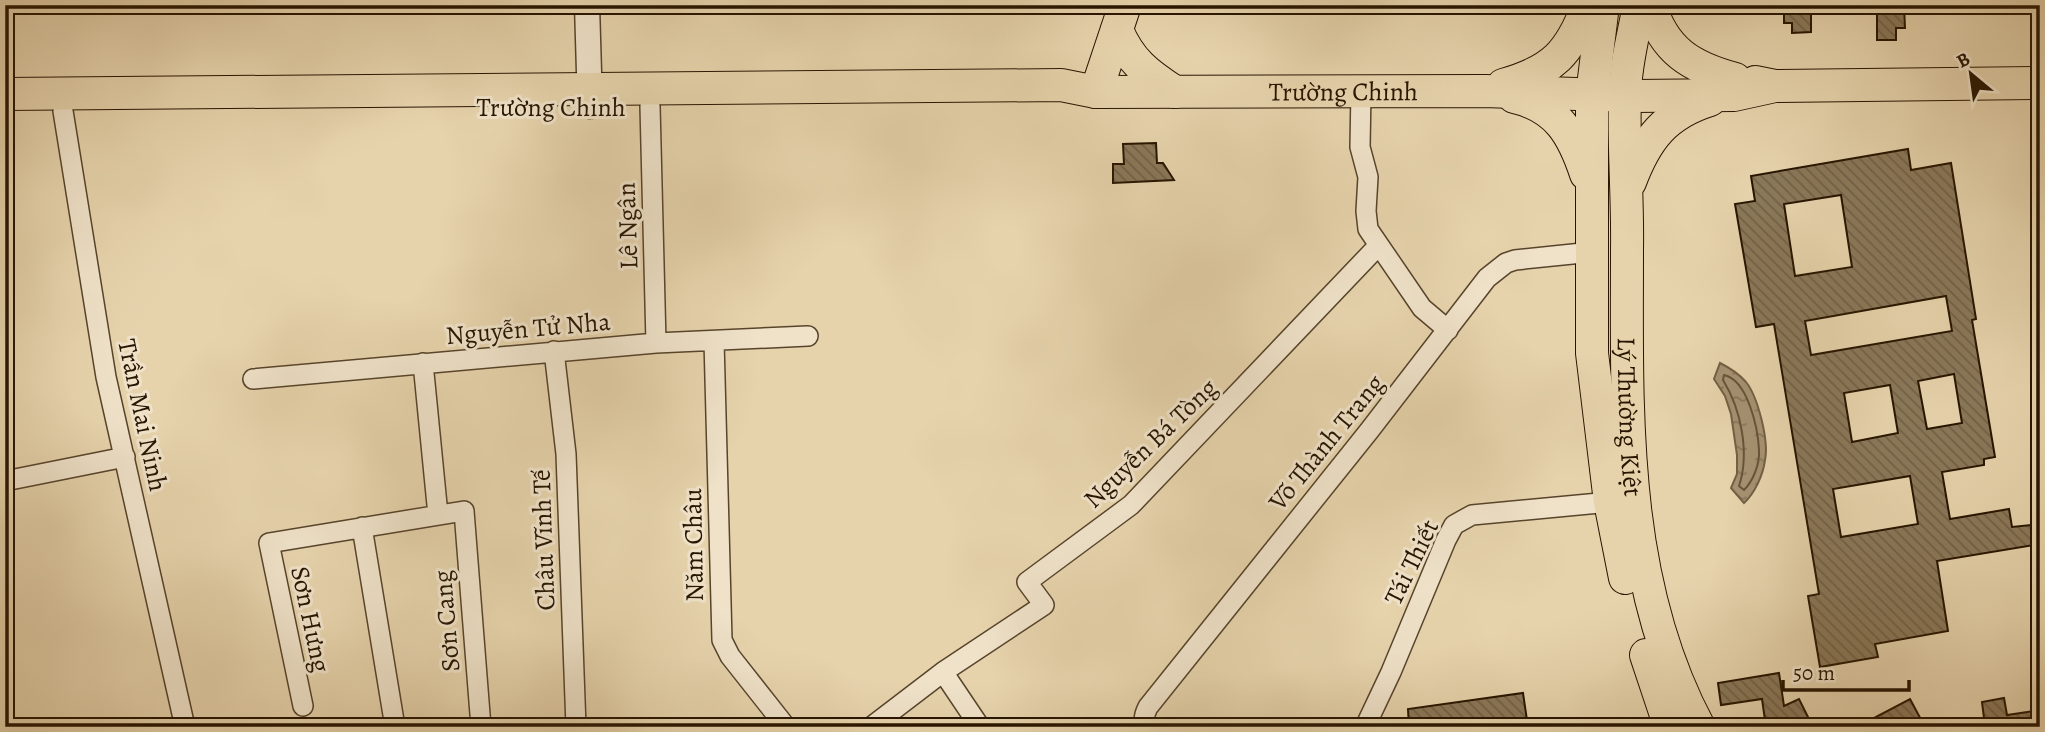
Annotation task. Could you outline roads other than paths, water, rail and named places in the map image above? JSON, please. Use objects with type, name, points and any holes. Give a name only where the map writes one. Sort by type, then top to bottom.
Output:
[{"type":"main road","points":[[1485,91],[1540,72],[1555,62],[1573,39],[1588,5]]},
{"type":"main road","points":[[1592,202],[1592,87],[1603,5]]},
{"type":"main road","name":"Lý Thường Kiệt","points":[[1639,5],[1625,87],[1628,190],[1628,439],[1642,558],[1655,619],[1672,670],[1699,727]]},
{"type":"main road","points":[[1650,5],[1660,33],[1677,52],[1734,87]]},
{"type":"main road","points":[[1121,18],[1124,45],[1138,65],[1175,92]]},
{"type":"main road","points":[[1096,92],[1121,18]]},
{"type":"main road","points":[[1628,190],[1645,148],[1667,122],[1692,106],[1734,87],[2040,83]]},
{"type":"main road","name":"Trường Chinh","points":[[5,94],[590,98],[650,106],[1061,85],[1096,92],[1734,87]]},
{"type":"main road","points":[[1485,91],[1537,105],[1560,122],[1568,131],[1581,157],[1592,202]]},
{"type":"main road","name":"Trường Chinh","points":[[5,112],[590,98],[867,95]]},
{"type":"main road","points":[[1592,157],[1626,157]]},
{"type":"main road","name":"Lý Thường Kiệt","points":[[1592,202],[1592,353],[1610,502],[1636,623],[1670,727]]},
{"type":"street","points":[[587,5],[590,98]]},
{"type":"street","points":[[1361,91],[1360,147],[1368,177],[1368,229],[1422,308],[1448,330]]},
{"type":"street","name":"Lê Ngân","points":[[650,106],[656,344]]},
{"type":"street","name":"Trần Mai Ninh","points":[[62,111],[106,377],[185,727]]},
{"type":"street","name":"Nguyễn Bá Tòng","points":[[871,727],[943,672],[1044,605],[1027,582],[1132,505],[1378,246]]},
{"type":"street","name":"Võ Thành Trang","points":[[1147,727],[1144,714],[1148,706],[1496,269],[1515,260],[1592,252]]},
{"type":"street","name":"Nguyễn Tử Nha","points":[[253,379],[554,351],[808,336]]},
{"type":"street","name":"Năm Châu","points":[[714,341],[722,640],[730,656],[786,727]]},
{"type":"street","name":"Châu Vĩnh Tế","points":[[554,351],[566,454],[576,727]]},
{"type":"street","points":[[396,727],[362,527],[438,515],[423,363]]},
{"type":"street","points":[[5,481],[125,457]]},
{"type":"street","name":"Tái Thiết","points":[[1365,727],[1454,525],[1472,514],[1610,502]]},
{"type":"street","name":"Sơn Cang","points":[[438,515],[464,511],[481,727]]},
{"type":"street","name":"Sơn Hưng","points":[[303,706],[269,543],[362,527]]},
{"type":"street","points":[[943,672],[980,727]]},
{"type":"water","points":[[1720,363],[1746,382],[1755,398],[1764,431],[1766,452],[1762,472],[1755,489],[1744,503],[1731,488],[1737,474],[1737,455],[1731,414],[1725,396],[1714,379]]}]
